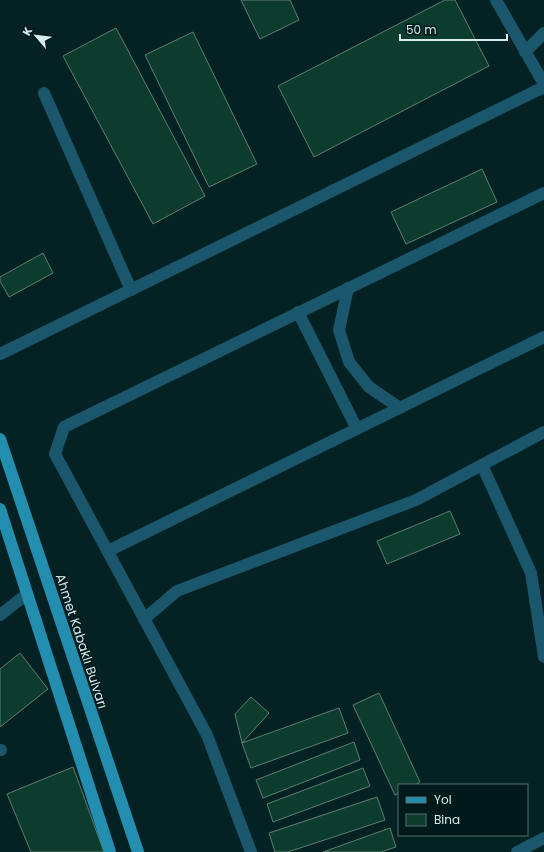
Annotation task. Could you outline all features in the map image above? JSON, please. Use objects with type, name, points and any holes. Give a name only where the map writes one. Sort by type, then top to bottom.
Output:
[{"type":"main road","name":"Ahmet Kabaklı Bulvarı","points":[[0,439],[138,852]]},
{"type":"main road","points":[[0,509],[110,852]]},
{"type":"street","points":[[0,354],[544,86],[496,0]]},
{"type":"street","points":[[525,52],[544,33]]},
{"type":"street","points":[[44,93],[131,290]]},
{"type":"street","points":[[251,852],[206,735],[55,454],[64,427],[544,193]]},
{"type":"street","points":[[348,288],[339,330],[349,362],[369,387],[400,408]]},
{"type":"street","points":[[298,312],[357,429]]},
{"type":"street","points":[[108,552],[544,337]]},
{"type":"street","points":[[144,619],[178,591],[416,500],[544,432]]},
{"type":"street","points":[[482,465],[531,573],[544,657]]},
{"type":"street","points":[[0,615],[27,594]]},
{"type":"street","points":[[517,852],[544,838]]},
{"type":"building","points":[[241,0],[290,0],[299,20],[260,39]]},
{"type":"building","points":[[445,0],[455,0],[489,66],[314,157],[278,86]]},
{"type":"building","points":[[116,28],[205,196],[153,224],[63,56]]},
{"type":"building","points":[[193,32],[257,164],[209,187],[145,55]]},
{"type":"building","points":[[482,169],[497,202],[406,244],[391,212]]},
{"type":"building","points":[[43,253],[53,273],[9,297],[0,281],[0,277]]},
{"type":"building","points":[[450,511],[460,534],[387,564],[377,541]]},
{"type":"building","points":[[20,653],[48,689],[0,727],[0,669]]},
{"type":"building","points":[[379,693],[420,782],[417,784],[398,784],[398,794],[395,795],[353,705]]},
{"type":"building","points":[[251,697],[269,713],[242,743],[235,714]]},
{"type":"building","points":[[339,708],[348,733],[251,768],[242,743]]},
{"type":"building","points":[[354,742],[360,760],[263,798],[256,780]]},
{"type":"building","points":[[73,767],[104,852],[31,852],[7,794]]},
{"type":"building","points":[[363,768],[370,786],[273,822],[267,804]]},
{"type":"building","points":[[377,797],[385,820],[288,852],[275,852],[269,833]]},
{"type":"building","points":[[390,828],[396,847],[381,852],[323,852]]}]
